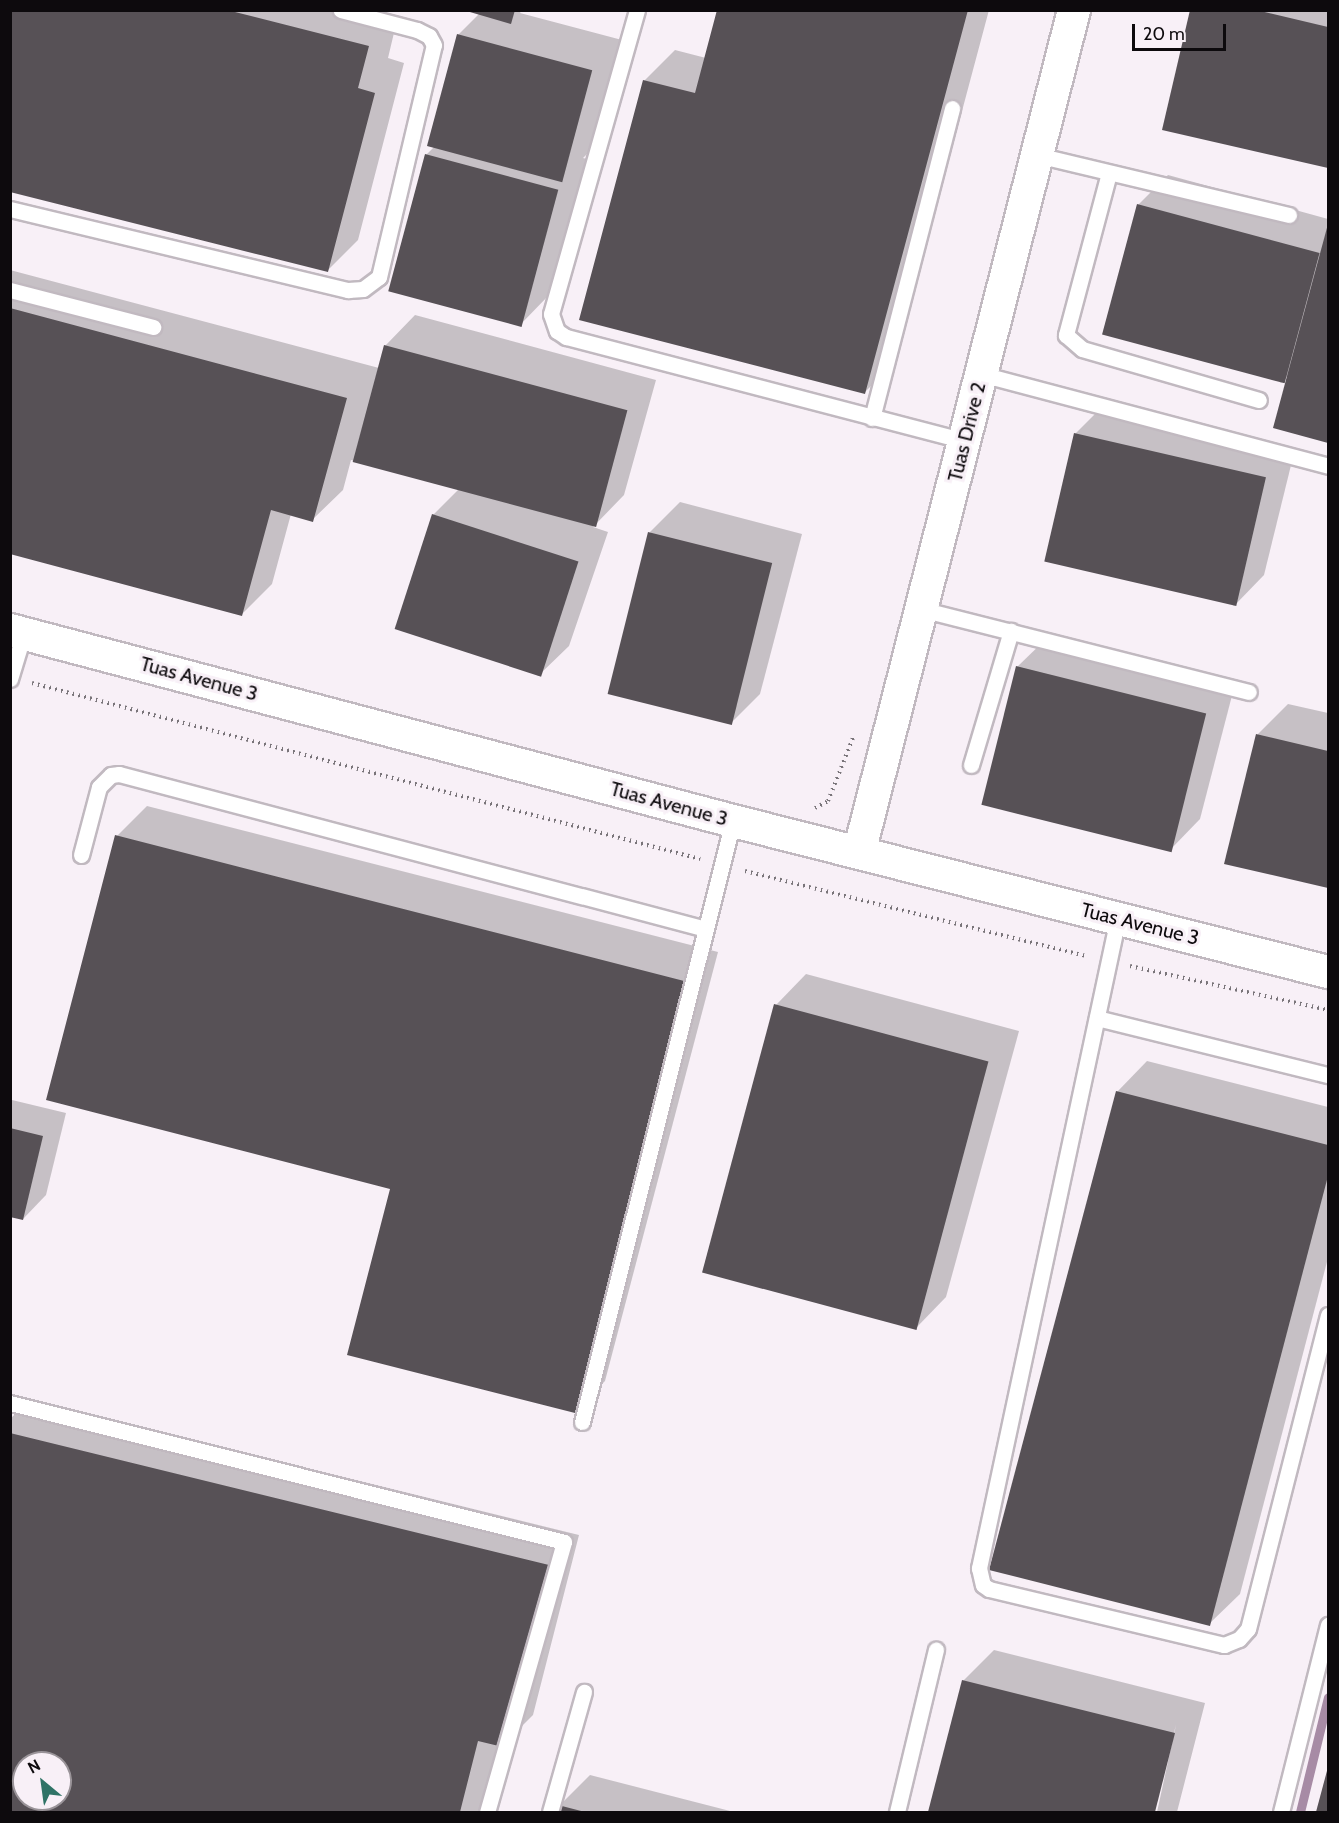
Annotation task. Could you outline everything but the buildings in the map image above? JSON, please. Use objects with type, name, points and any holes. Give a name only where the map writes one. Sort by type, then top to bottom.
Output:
[{"type":"street","name":"Tuas Drive 2","points":[[859,853],[1074,10]]},
{"type":"street","name":"Tuas Avenue 3","points":[[17,631],[733,821],[1329,972]]},
{"type":"lane","points":[[10,209],[348,290],[363,289],[380,277],[434,45],[429,36],[417,30],[341,10]]},
{"type":"lane","points":[[637,10],[551,315],[557,331],[566,338],[964,441]]},
{"type":"lane","points":[[872,418],[952,108]]},
{"type":"lane","points":[[1037,155],[1289,215]]},
{"type":"lane","points":[[1109,172],[1066,334],[1083,350],[1259,400]]},
{"type":"lane","points":[[10,290],[153,327]]},
{"type":"lane","points":[[981,374],[1329,466]]},
{"type":"lane","points":[[921,609],[1249,692]]},
{"type":"lane","points":[[11,679],[17,631]]},
{"type":"lane","points":[[971,765],[1011,631]]},
{"type":"lane","points":[[81,855],[99,787],[111,775],[119,774],[706,929]]},
{"type":"lane","points":[[582,1422],[733,821]]},
{"type":"lane","points":[[1118,918],[979,1568],[983,1585],[989,1589],[1224,1645],[1239,1639],[1248,1629],[1329,1315]]},
{"type":"lane","points":[[1097,1018],[1329,1076]]},
{"type":"lane","points":[[10,1403],[564,1542],[487,1812]]},
{"type":"lane","points":[[1281,1812],[1329,1625]]},
{"type":"lane","points":[[897,1812],[936,1650]]},
{"type":"lane","points":[[549,1812],[584,1692]]},
{"type":"path","points":[[11,679],[722,865],[1109,961],[1329,1010]]},
{"type":"waterway","points":[[1300,1812],[1328,1697]]}]
